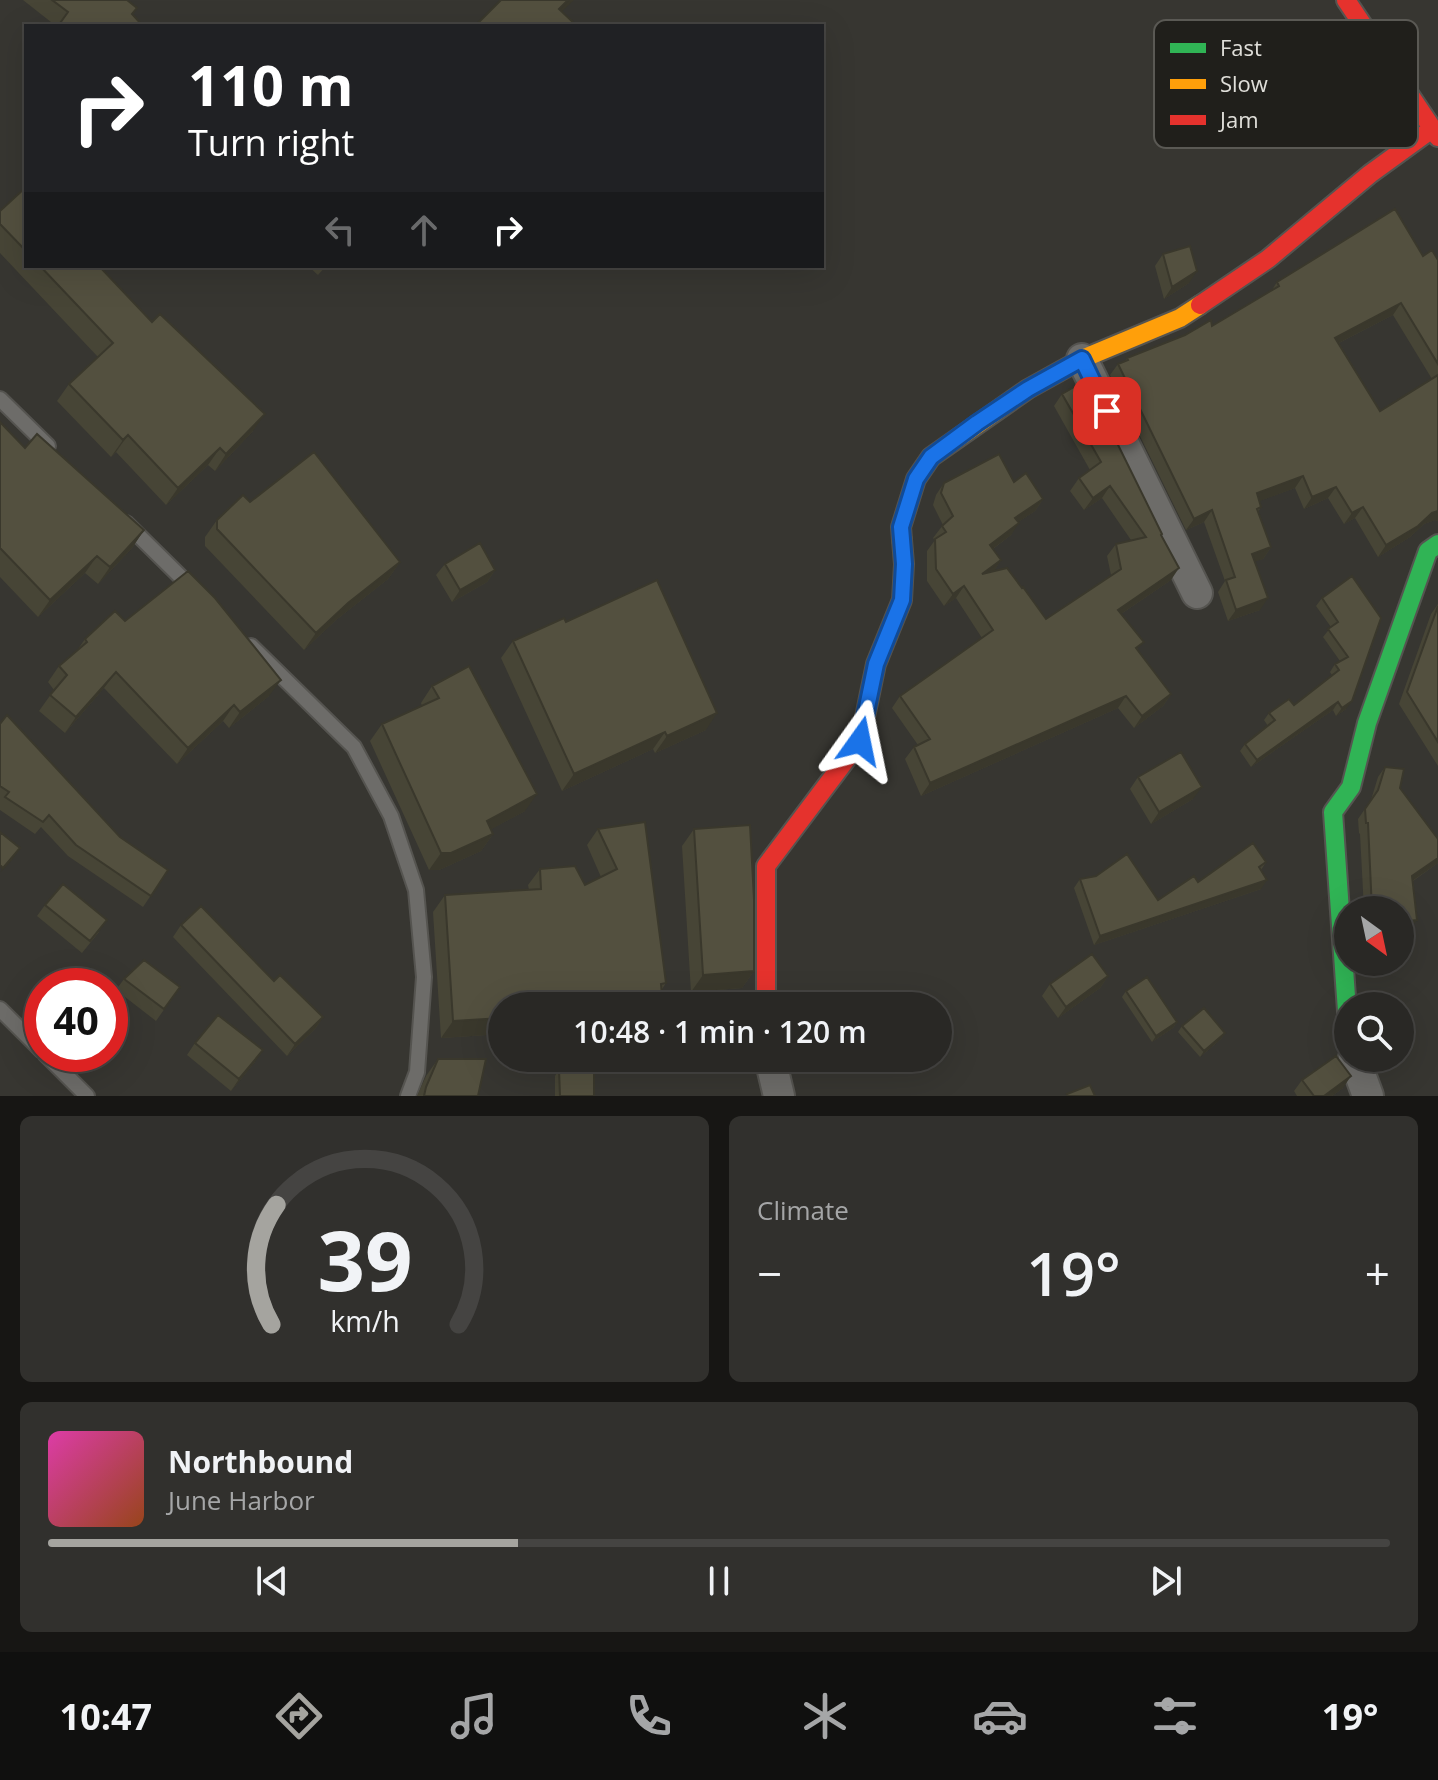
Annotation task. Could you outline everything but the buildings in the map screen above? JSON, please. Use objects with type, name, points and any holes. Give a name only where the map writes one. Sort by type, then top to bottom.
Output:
[{"type":"street","points":[[1346,0],[1359,20]]},
{"type":"street","points":[[1418,108],[1435,133],[1418,144]]},
{"type":"street","points":[[766,992],[766,866],[860,741],[876,664],[902,600],[904,564],[901,527],[916,479],[931,457],[1028,389],[1082,359],[1180,318],[1268,259],[1370,174],[1411,148]]},
{"type":"street","points":[[1082,359],[1197,593]]},
{"type":"street","points":[[1346,992],[1333,812],[1351,787],[1367,723],[1428,551],[1438,544]]},
{"type":"street","points":[[773,1072],[779,1096]]},
{"type":"street","points":[[1359,1072],[1368,1096]]},
{"type":"lane","points":[[0,399],[55,453]]},
{"type":"lane","points":[[111,508],[199,595]]},
{"type":"lane","points":[[243,639],[354,747],[391,816],[416,890],[424,977],[417,1072],[408,1096]]},
{"type":"lane","points":[[0,1009],[24,1034]]},
{"type":"lane","points":[[62,1072],[87,1096]]},
{"type":"traffic: fast","points":[[1346,992],[1333,812],[1351,787],[1367,723],[1428,551],[1438,544]]},
{"type":"traffic: slow","points":[[902,540],[901,527],[916,479],[931,457],[1028,389],[1082,359],[1180,318],[1200,305]]},
{"type":"traffic: jam","points":[[1346,0],[1359,20]]},
{"type":"traffic: jam","points":[[1418,107],[1438,137]]},
{"type":"traffic: jam","points":[[1418,139],[1432,129]]},
{"type":"traffic: jam","points":[[1200,305],[1268,259],[1406,148]]},
{"type":"traffic: jam","points":[[766,992],[766,866],[860,741],[876,664],[902,600],[902,540]]},
{"type":"route","points":[[860,741],[876,664],[902,600],[904,564],[901,527],[916,479],[931,457],[1028,389],[1082,359],[1107,411]]}]
